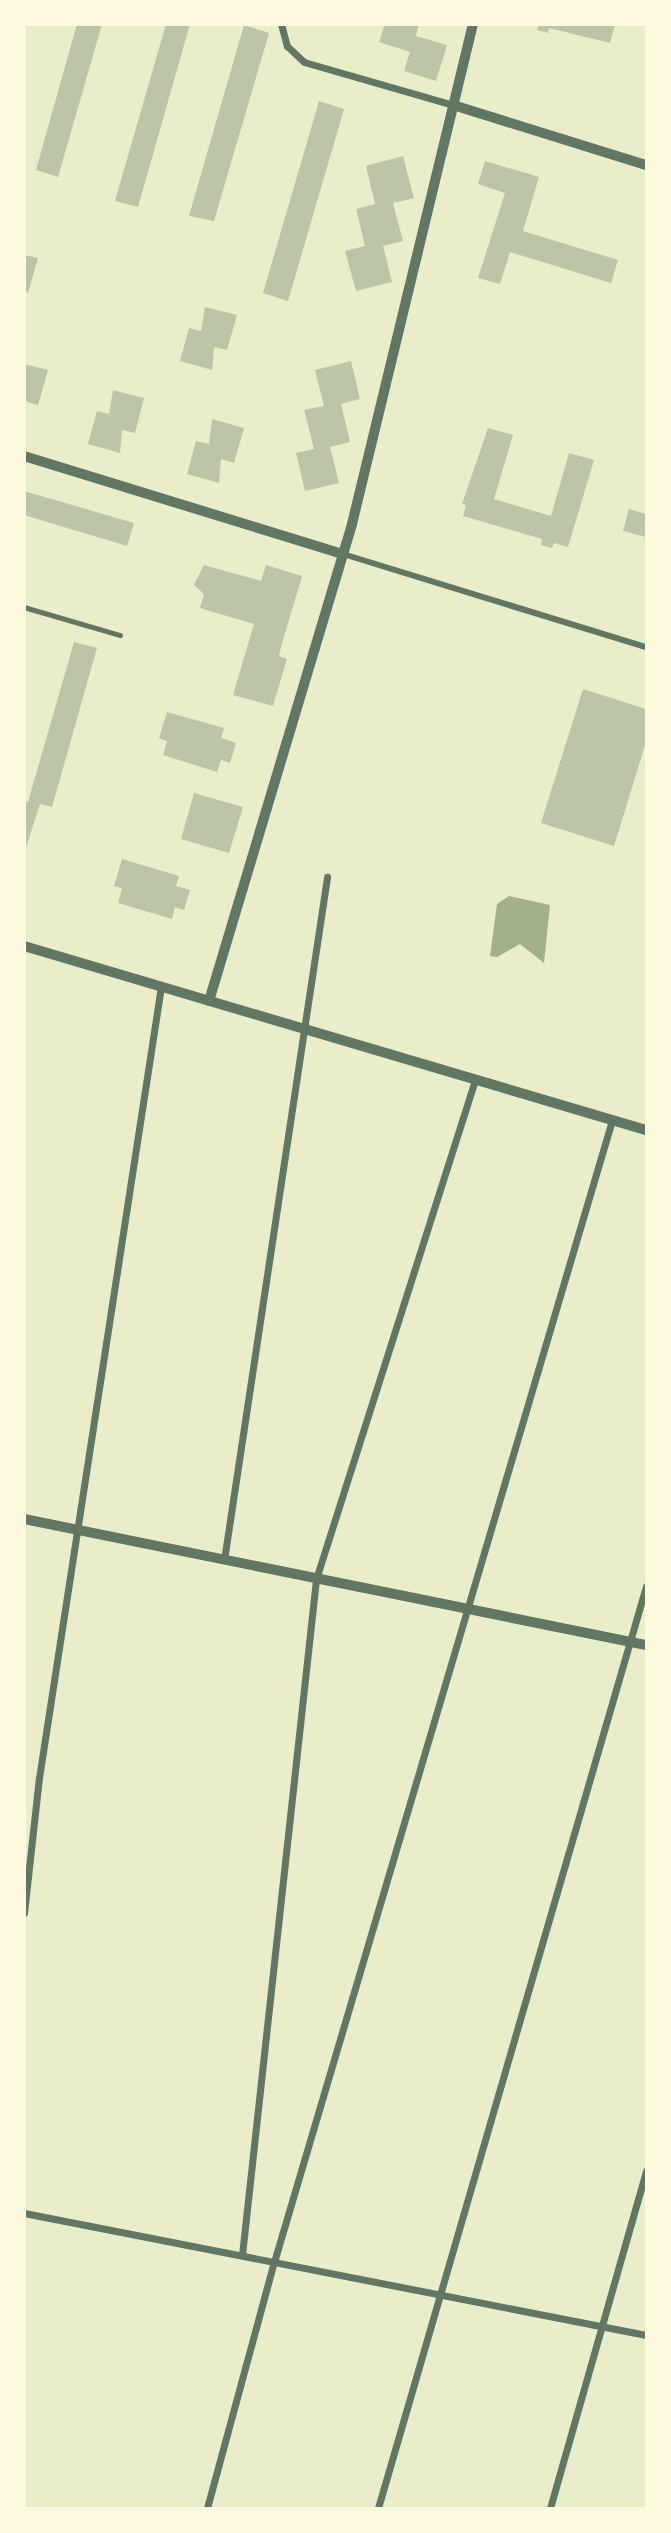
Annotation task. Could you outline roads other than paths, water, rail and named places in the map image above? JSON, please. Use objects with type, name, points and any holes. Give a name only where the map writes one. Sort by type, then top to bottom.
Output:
[{"type":"street","points":[[281,24],[286,46],[304,62],[646,165]]},
{"type":"street","points":[[209,1001],[343,554],[473,24]]},
{"type":"street","points":[[24,456],[646,647]]},
{"type":"street","points":[[224,1560],[327,877]]},
{"type":"street","points":[[24,946],[646,1130]]},
{"type":"street","points":[[24,1913],[39,1778],[161,986]]},
{"type":"street","points":[[242,2255],[316,1579],[475,1080]]},
{"type":"street","points":[[208,2508],[274,2262],[612,1120]]},
{"type":"street","points":[[24,1519],[646,1645]]},
{"type":"street","points":[[378,2508],[646,1587]]},
{"type":"street","points":[[550,2508],[646,2170]]},
{"type":"street","points":[[24,2213],[646,2335]]},
{"type":"lane","points":[[24,607],[120,635]]}]
